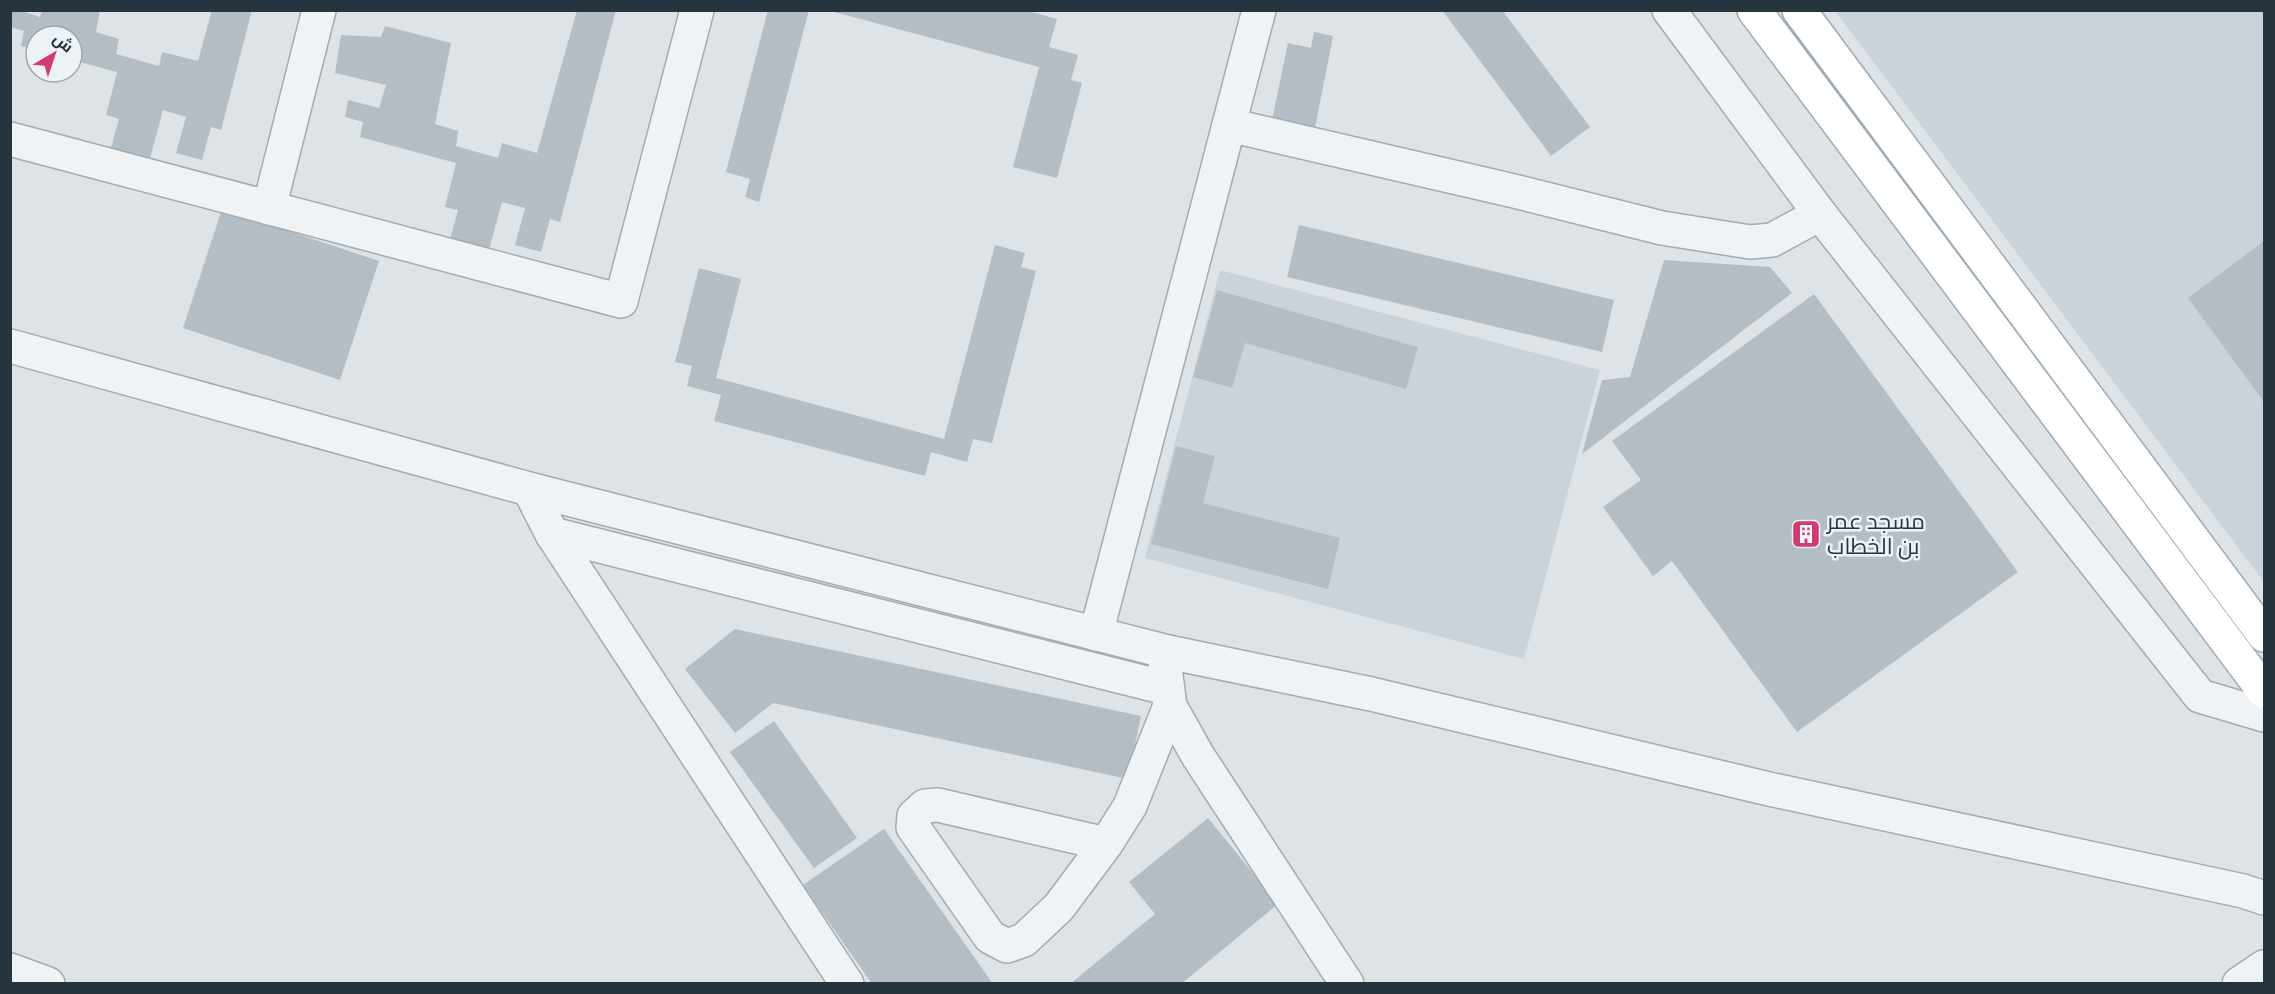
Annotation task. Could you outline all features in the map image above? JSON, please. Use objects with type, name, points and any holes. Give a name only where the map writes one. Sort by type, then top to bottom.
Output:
[{"type":"main road","points":[[1754,10],[2265,692]]},
{"type":"main road","points":[[1799,10],[2265,635]]},
{"type":"street","points":[[269,208],[319,10]]},
{"type":"street","points":[[10,139],[621,301],[697,10]]},
{"type":"street","points":[[1096,634],[1259,10]]},
{"type":"street","points":[[1669,10],[1820,214],[2200,696],[2265,714]]},
{"type":"street","points":[[1229,125],[1662,228],[1750,242],[1772,240],[1820,214]]},
{"type":"street","points":[[10,346],[529,489],[1168,652],[1371,694],[1769,789],[2243,891],[2265,898]]},
{"type":"street","points":[[529,489],[552,534],[847,984]]},
{"type":"street","points":[[552,534],[1168,697]]},
{"type":"street","points":[[1168,652],[1165,668],[1168,697],[1198,756],[1347,984]]},
{"type":"street","points":[[1106,844],[938,805],[925,806],[914,816],[913,827],[990,937],[1007,946],[1024,940],[1059,907],[1106,844],[1130,806],[1168,697]]},
{"type":"street","points":[[2239,984],[2265,967]]},
{"type":"street","points":[[10,970],[48,984]]},
{"type":"shaded area","points":[[1835,11],[2264,11],[2264,582]]},
{"type":"shaded area","points":[[1220,270],[1600,370],[1524,659],[1145,558]]},
{"type":"building","points":[[10,10],[19,10],[40,17],[42,10],[100,10],[96,32],[119,39],[116,54],[159,66],[162,52],[198,61],[212,10],[252,10],[221,130],[211,127],[202,160],[176,153],[186,117],[163,110],[149,162],[110,151],[119,119],[106,115],[117,72],[84,63],[84,24],[24,24],[24,31],[10,27]]},
{"type":"building","points":[[577,10],[616,10],[560,222],[550,219],[541,252],[515,245],[525,208],[502,202],[488,253],[449,243],[458,210],[445,207],[456,163],[360,137],[363,122],[345,117],[348,100],[379,108],[386,85],[335,73],[341,35],[381,37],[385,26],[451,43],[435,124],[458,131],[456,146],[498,158],[502,143],[537,153]]},
{"type":"building","points":[[768,10],[809,10],[759,202],[745,197],[750,179],[726,172]]},
{"type":"building","points":[[827,10],[1024,10],[1057,19],[1049,47],[1078,55],[1071,80],[1082,83],[1057,178],[1013,167],[1039,67]]},
{"type":"building","points":[[1442,10],[1502,10],[1590,127],[1551,156]]},
{"type":"building","points":[[24,31],[24,47],[21,46]]},
{"type":"building","points":[[1314,32],[1333,36],[1315,128],[1272,120],[1288,43],[1311,48]]},
{"type":"building","points":[[222,209],[379,261],[340,380],[183,328]]},
{"type":"building","points":[[1299,225],[1614,300],[1602,352],[1287,277]]},
{"type":"building","points":[[2264,241],[2264,402],[2188,298]]},
{"type":"building","points":[[995,245],[1025,253],[1021,267],[1036,271],[992,443],[973,439],[967,462],[931,452],[925,476],[714,421],[721,395],[687,386],[692,366],[675,362],[699,268],[741,279],[716,378],[944,439]]},
{"type":"building","points":[[1664,260],[1770,267],[1792,293],[1582,454],[1602,380],[1630,377]]},
{"type":"building","points":[[1217,290],[1418,347],[1406,389],[1245,343],[1232,388],[1193,377]]},
{"type":"building","name":"مسجد عمر بن الخطاب","points":[[1814,294],[2018,572],[1797,732],[1672,561],[1653,576],[1603,507],[1641,480],[1612,441]]},
{"type":"building","points":[[1176,446],[1215,456],[1203,503],[1340,538],[1328,589],[1151,544]]},
{"type":"building","points":[[735,629],[1141,716],[1128,779],[773,703],[735,733],[685,669]]},
{"type":"building","points":[[774,721],[857,838],[814,868],[730,752]]},
{"type":"building","points":[[1208,818],[1278,904],[1181,984],[1070,984],[1155,914],[1129,882]]},
{"type":"building","points":[[884,829],[993,984],[872,984],[803,885]]},
{"type":"place","name":"مسجد عمر بن الخطاب","points":[[1806,534]]}]
